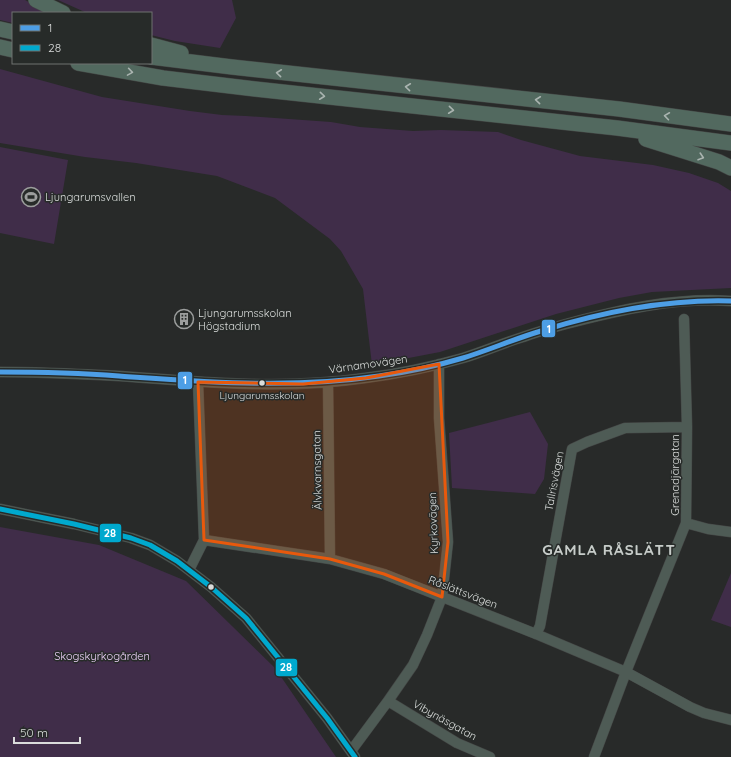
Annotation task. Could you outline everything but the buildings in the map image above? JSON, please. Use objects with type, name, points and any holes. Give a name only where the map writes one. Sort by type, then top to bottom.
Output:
[{"type":"highway","points":[[36,0],[61,12]]},
{"type":"highway","points":[[0,29],[12,32]]},
{"type":"highway","points":[[152,45],[232,68]]},
{"type":"highway","points":[[152,57],[232,68],[619,109],[731,124]]},
{"type":"highway","points":[[84,64],[163,78],[582,124],[731,143]]},
{"type":"highway","points":[[582,124],[655,142],[719,162],[731,168]]},
{"type":"street","name":"Värnamovägen","points":[[0,372],[80,374],[198,382],[280,384],[328,382],[366,378],[439,364],[465,357],[525,336],[590,318],[653,305],[696,300],[731,301]]},
{"type":"street","name":"Grenadjärgatan","points":[[594,757],[626,672],[686,523],[687,427],[684,319]]},
{"type":"street","name":"Kyrkovägen","points":[[353,754],[413,665],[442,597],[448,542],[439,418],[439,364]]},
{"type":"street","points":[[189,570],[204,540],[198,382]]},
{"type":"street","name":"Älvkvarnsgatan","points":[[328,382],[330,559]]},
{"type":"street","name":"Tallrisvägen","points":[[536,634],[540,626],[572,449],[625,428],[687,427]]},
{"type":"street","points":[[0,509],[74,524],[131,538],[164,552],[211,587],[246,618],[318,707],[353,754]]},
{"type":"street","points":[[686,523],[708,529],[731,532]]},
{"type":"street","name":"Råslättsvägen","points":[[204,540],[330,559],[384,574],[536,634],[626,672],[690,707],[704,713],[731,720]]},
{"type":"street","name":"Vibynäsgatan","points":[[388,701],[457,743],[490,757]]},
{"type":"highlighted area","points":[[439,364],[448,542],[442,597],[384,574],[330,559],[204,540],[198,382],[303,384],[366,378]]},
{"type":"green space","points":[[0,0],[25,0],[47,12],[12,12],[12,23],[0,20]]},
{"type":"green space","points":[[58,0],[232,0],[236,18],[220,48],[175,41],[152,35],[152,12],[85,12]]},
{"type":"green space","points":[[0,69],[102,97],[190,111],[222,115],[331,122],[360,127],[413,131],[441,130],[498,132],[521,140],[580,156],[653,165],[689,173],[718,183],[731,191],[731,288],[652,292],[619,298],[556,314],[440,352],[372,365],[363,289],[341,251],[330,239],[275,198],[217,176],[0,143]]},
{"type":"green space","name":"Ljungarumsvallen","points":[[0,147],[68,160],[54,244],[0,233]]},
{"type":"green space","points":[[530,412],[548,444],[544,479],[535,494],[452,488],[449,433]]},
{"type":"green space","name":"Skogskyrkogården","points":[[0,527],[99,545],[186,581],[275,668],[336,757],[0,757]]},
{"type":"green space","points":[[731,573],[731,627],[711,620]]},
{"type":"transit line","name":"1","points":[[0,372],[75,373],[249,383],[346,380],[401,373],[443,364],[564,324],[634,308],[682,302],[731,301]]},
{"type":"transit line","name":"28","points":[[0,509],[74,524],[131,538],[150,545],[177,561],[211,587],[246,618],[327,718],[355,757]]},
{"type":"place","name":"Ljungarumsvallen","points":[[31,197]]},
{"type":"place","name":"Ljungarumsskolan Högstadium","points":[[184,319]]},
{"type":"place","name":"Ljungarumsskolan","points":[[262,383]]},
{"type":"district","name":"GAMLA RÅSLÄTT","points":[[609,549]]}]
